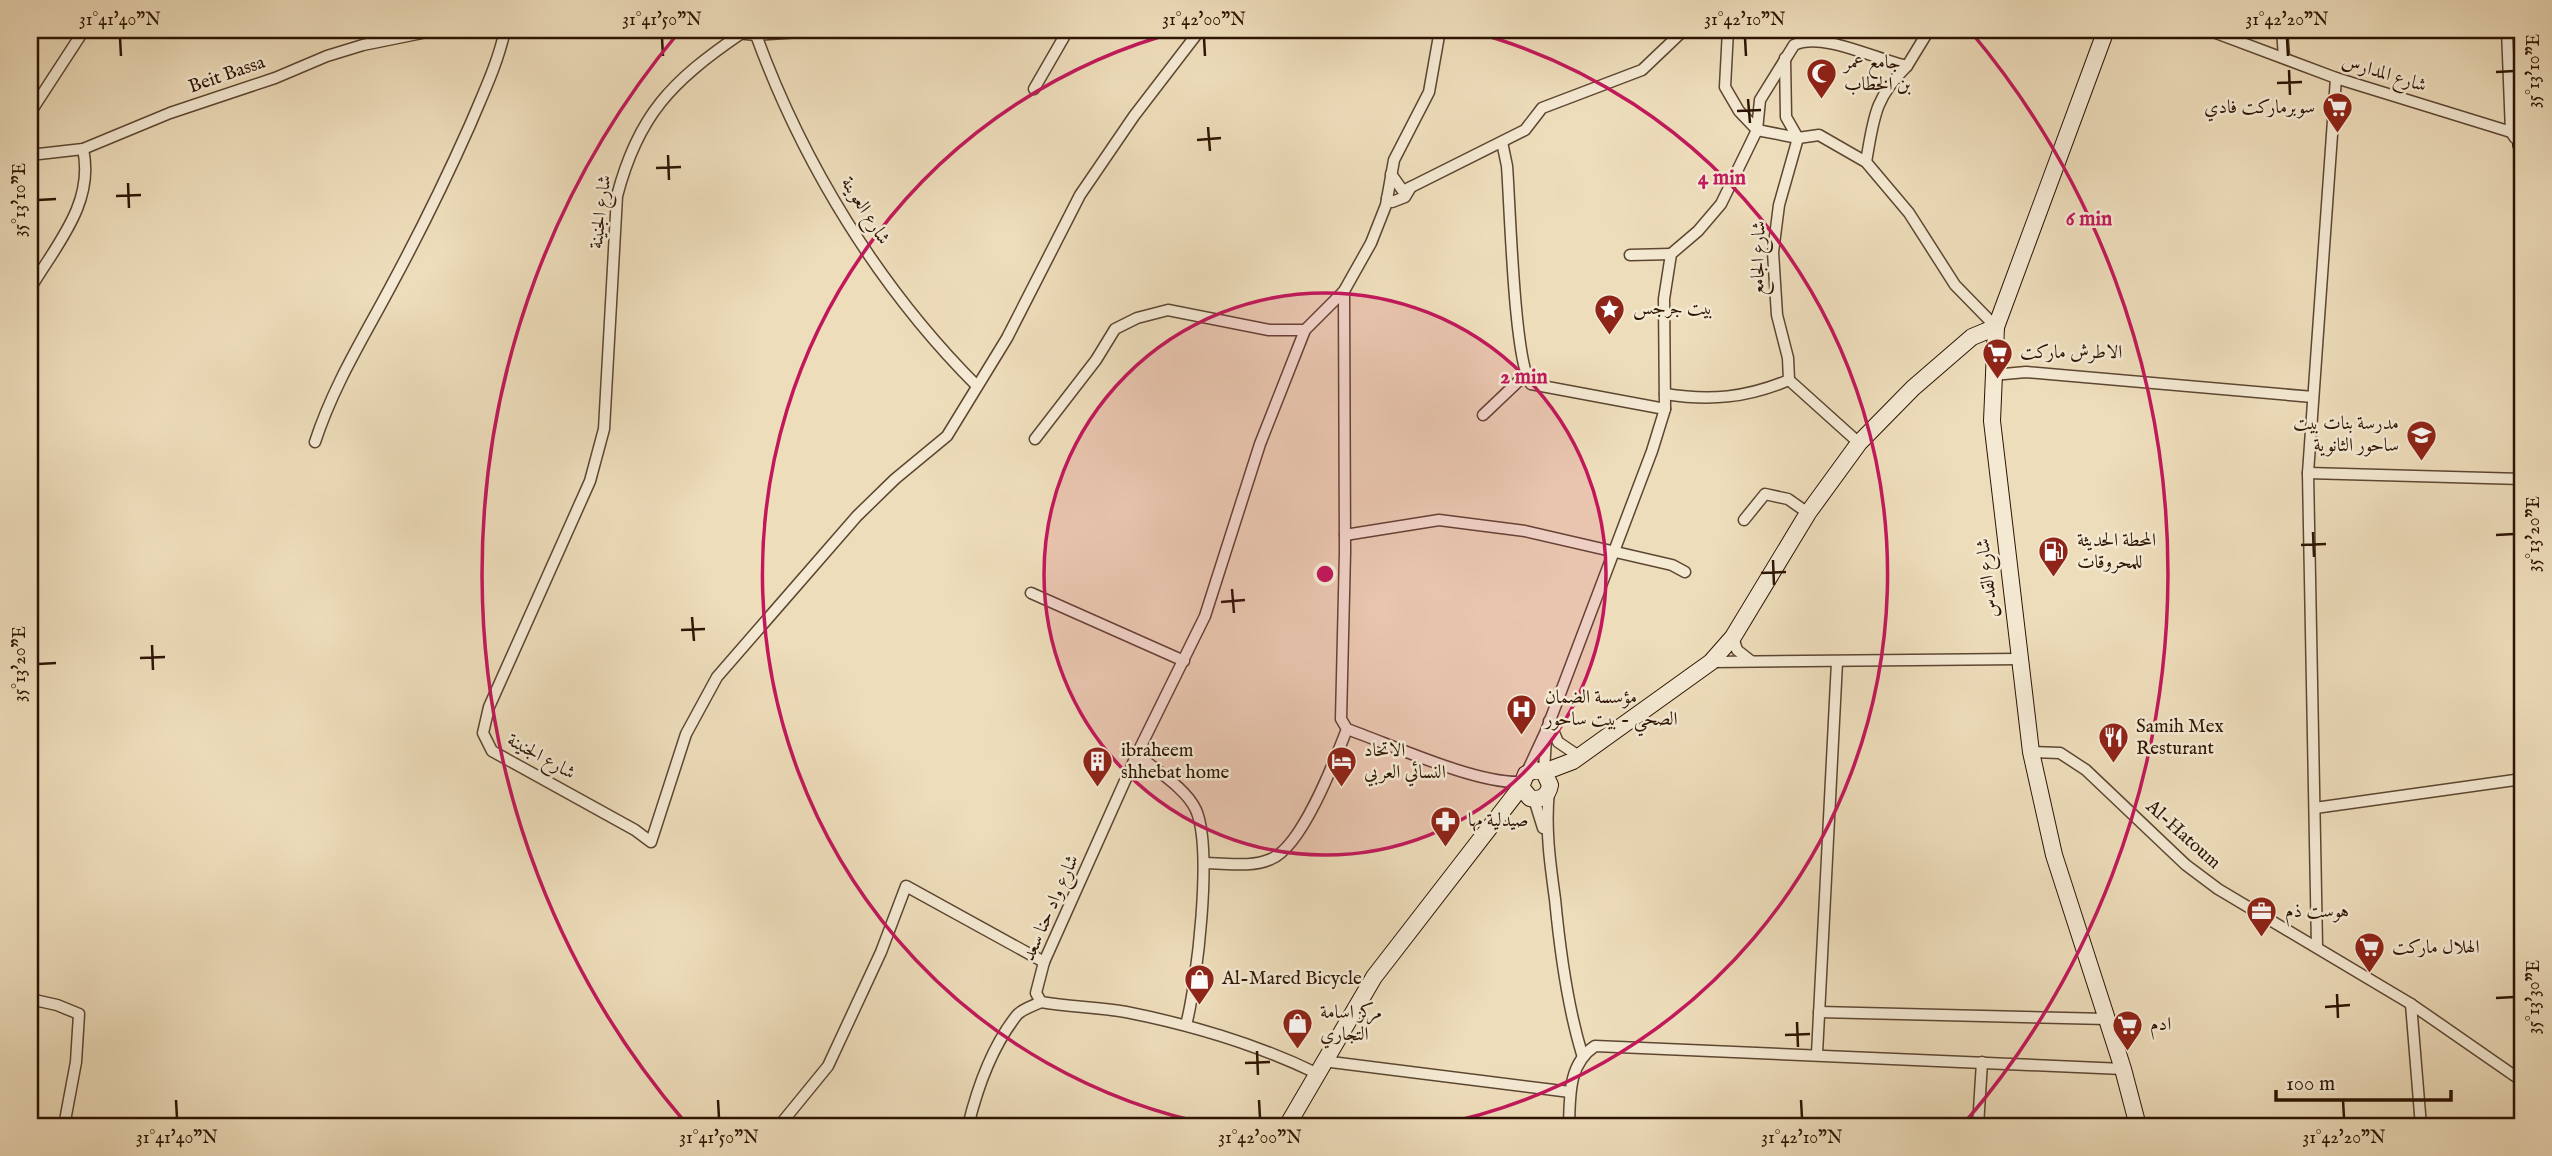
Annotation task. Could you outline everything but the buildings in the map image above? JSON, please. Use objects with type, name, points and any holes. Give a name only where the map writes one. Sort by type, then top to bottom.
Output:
[{"type":"street","points":[[30,113],[84,30]]},
{"type":"street","name":"Beit Bassa","points":[[30,155],[83,149],[170,113],[275,78],[327,56],[363,45],[437,30]]},
{"type":"street","points":[[316,442],[328,403],[349,359],[391,286],[461,145],[487,85],[505,30]]},
{"type":"street","points":[[707,30],[739,35],[831,30]]},
{"type":"street","points":[[1034,89],[1068,30]]},
{"type":"street","points":[[977,386],[1007,338],[1080,195],[1134,116],[1200,30]]},
{"type":"street","points":[[1035,439],[1096,360],[1115,329],[1137,318],[1168,310],[1269,330],[1305,330],[1344,291],[1371,243],[1387,198],[1394,160],[1429,92],[1440,30]]},
{"type":"street","points":[[1387,198],[1392,202],[1404,192],[1525,130],[1542,107],[1643,70],[1684,30]]},
{"type":"street","points":[[1671,254],[1664,299],[1665,408],[1653,451],[1612,550],[1548,726],[1523,781],[1526,795],[1534,799],[1544,797],[1576,759],[1711,662],[1733,637],[1808,513],[1859,443],[1913,388],[1972,337],[1996,327],[1955,285],[1902,203],[1866,162],[1819,135],[1798,138],[1757,130],[1732,103],[1725,87],[1728,30]]},
{"type":"street","points":[[1866,162],[1877,103],[1890,83],[1907,66],[1929,30]]},
{"type":"street","name":"شارع القدس","points":[[2106,30],[1996,327],[1992,421],[2031,752],[2054,855],[2123,1069],[2138,1126]]},
{"type":"street","name":"شارع المدارس","points":[[2208,30],[2228,34],[2336,78],[2519,143]]},
{"type":"street","points":[[2282,30],[2284,57]]},
{"type":"street","points":[[2507,30],[2519,143]]},
{"type":"street","name":"شارع الجنينة","points":[[739,35],[700,60],[659,102],[626,160],[617,196],[604,429],[590,481],[489,706],[483,733],[492,751],[635,830],[651,842],[686,734],[717,677],[829,545],[895,479],[947,436],[962,416],[977,386]]},
{"type":"street","name":"شارع العوينة","points":[[756,35],[782,104],[846,222],[922,325],[977,386]]},
{"type":"street","points":[[1630,255],[1671,254],[1698,231],[1721,204],[1757,130],[1760,100],[1784,57],[1801,35],[1881,61],[1907,66]]},
{"type":"street","points":[[1784,57],[1786,117],[1798,138]]},
{"type":"street","points":[[2317,946],[2308,473],[2336,78]]},
{"type":"street","name":"شارع الجامع","points":[[1789,380],[1788,358],[1777,316],[1773,253],[1779,205],[1798,138]]},
{"type":"street","points":[[1502,142],[1507,166],[1518,337],[1524,376],[1531,384],[1665,408]]},
{"type":"street","points":[[30,289],[59,244],[85,194],[83,149]]},
{"type":"street","points":[[1391,174],[1404,192]]},
{"type":"street","points":[[1380,220],[1404,192]]},
{"type":"street","points":[[1344,291],[1345,534],[1341,719],[1347,729],[1476,775],[1501,782],[1523,781]]},
{"type":"street","name":"شارع واد حنا سعد","points":[[1041,1002],[1036,993],[1044,962],[1098,847],[1130,768],[1205,616],[1260,444],[1305,330]]},
{"type":"street","points":[[1993,375],[2026,372],[2313,397]]},
{"type":"street","points":[[1483,415],[1524,376]]},
{"type":"street","points":[[1665,394],[1727,399],[1749,395],[1789,380],[1859,443]]},
{"type":"street","points":[[2308,473],[2522,480]]},
{"type":"street","points":[[1744,520],[1765,494],[1788,499],[1808,513]]},
{"type":"street","points":[[1345,534],[1439,520],[1525,531],[1672,565],[1685,572]]},
{"type":"street","points":[[1031,593],[1184,662]]},
{"type":"street","points":[[1733,637],[1737,650],[1752,662]]},
{"type":"street","points":[[1711,662],[2019,659]]},
{"type":"street","points":[[1817,1054],[1837,662]]},
{"type":"street","points":[[1548,726],[1558,742],[1576,759]]},
{"type":"street","points":[[1548,726],[1544,772],[1549,780],[1548,837],[1559,936],[1574,1030],[1582,1054],[1570,1092],[1569,1126]]},
{"type":"street","points":[[1205,863],[1249,864],[1282,854],[1325,784],[1347,729]]},
{"type":"street","name":"Al-Hatoum","points":[[2031,752],[2060,753],[2086,770],[2186,865],[2218,889],[2411,1004],[2522,1081]]},
{"type":"street","points":[[1137,754],[1181,791],[1196,810],[1205,863],[1193,999],[1185,1025]]},
{"type":"street","points":[[1287,1126],[1374,977],[1523,781],[1535,770],[1544,772],[1576,759]]},
{"type":"street","points":[[2315,808],[2522,779]]},
{"type":"street","points":[[1534,799],[1548,837]]},
{"type":"street","points":[[779,1126],[828,1066],[881,953],[906,886],[1044,962]]},
{"type":"street","points":[[30,999],[57,1005],[79,1014],[76,1062],[64,1126]]},
{"type":"street","points":[[968,1126],[973,1104],[999,1044],[1018,1013],[1041,1002],[1124,1012],[1185,1025],[1320,1067],[1570,1092]]},
{"type":"street","points":[[2411,1004],[2421,1126]]},
{"type":"street","points":[[1819,1012],[2107,1018]]},
{"type":"street","points":[[1582,1054],[1595,1046],[1618,1045],[2123,1069]]},
{"type":"street","points":[[1978,1126],[1982,1062]]},
{"type":"place","name":"جامع عمر بن الخطاب","points":[[1821,101]]},
{"type":"place","name":"سوبرماركت فادي","points":[[2338,135]]},
{"type":"place","name":"بيت جرجس","points":[[1610,336]]},
{"type":"place","name":"الاطرش ماركت","points":[[1997,380]]},
{"type":"place","name":"مدرسة بنات بيت ساحور الثانوية","points":[[2422,462]]},
{"type":"place","name":"المحطة الحديثة للمحروقات","points":[[2054,579]]},
{"type":"place","name":"مؤسسة الضمان الصحي - بيت ساحور","points":[[1522,736]]},
{"type":"place","name":"Samih Mex Resturant","points":[[2113,765]]},
{"type":"place","name":"ibraheem shhebat home","points":[[1098,789]]},
{"type":"place","name":"الاتحاد النسائي العربي","points":[[1341,789]]},
{"type":"place","name":"صيدلية مها","points":[[1445,848]]},
{"type":"place","name":"هوست ذم","points":[[2262,939]]},
{"type":"place","name":"الهلال ماركت","points":[[2369,975]]},
{"type":"place","name":"Al-Mared Bicycle","points":[[1199,1006]]},
{"type":"place","name":"مركز اسامة التجاري","points":[[1297,1051]]},
{"type":"place","name":"ادم","points":[[2127,1052]]}]
